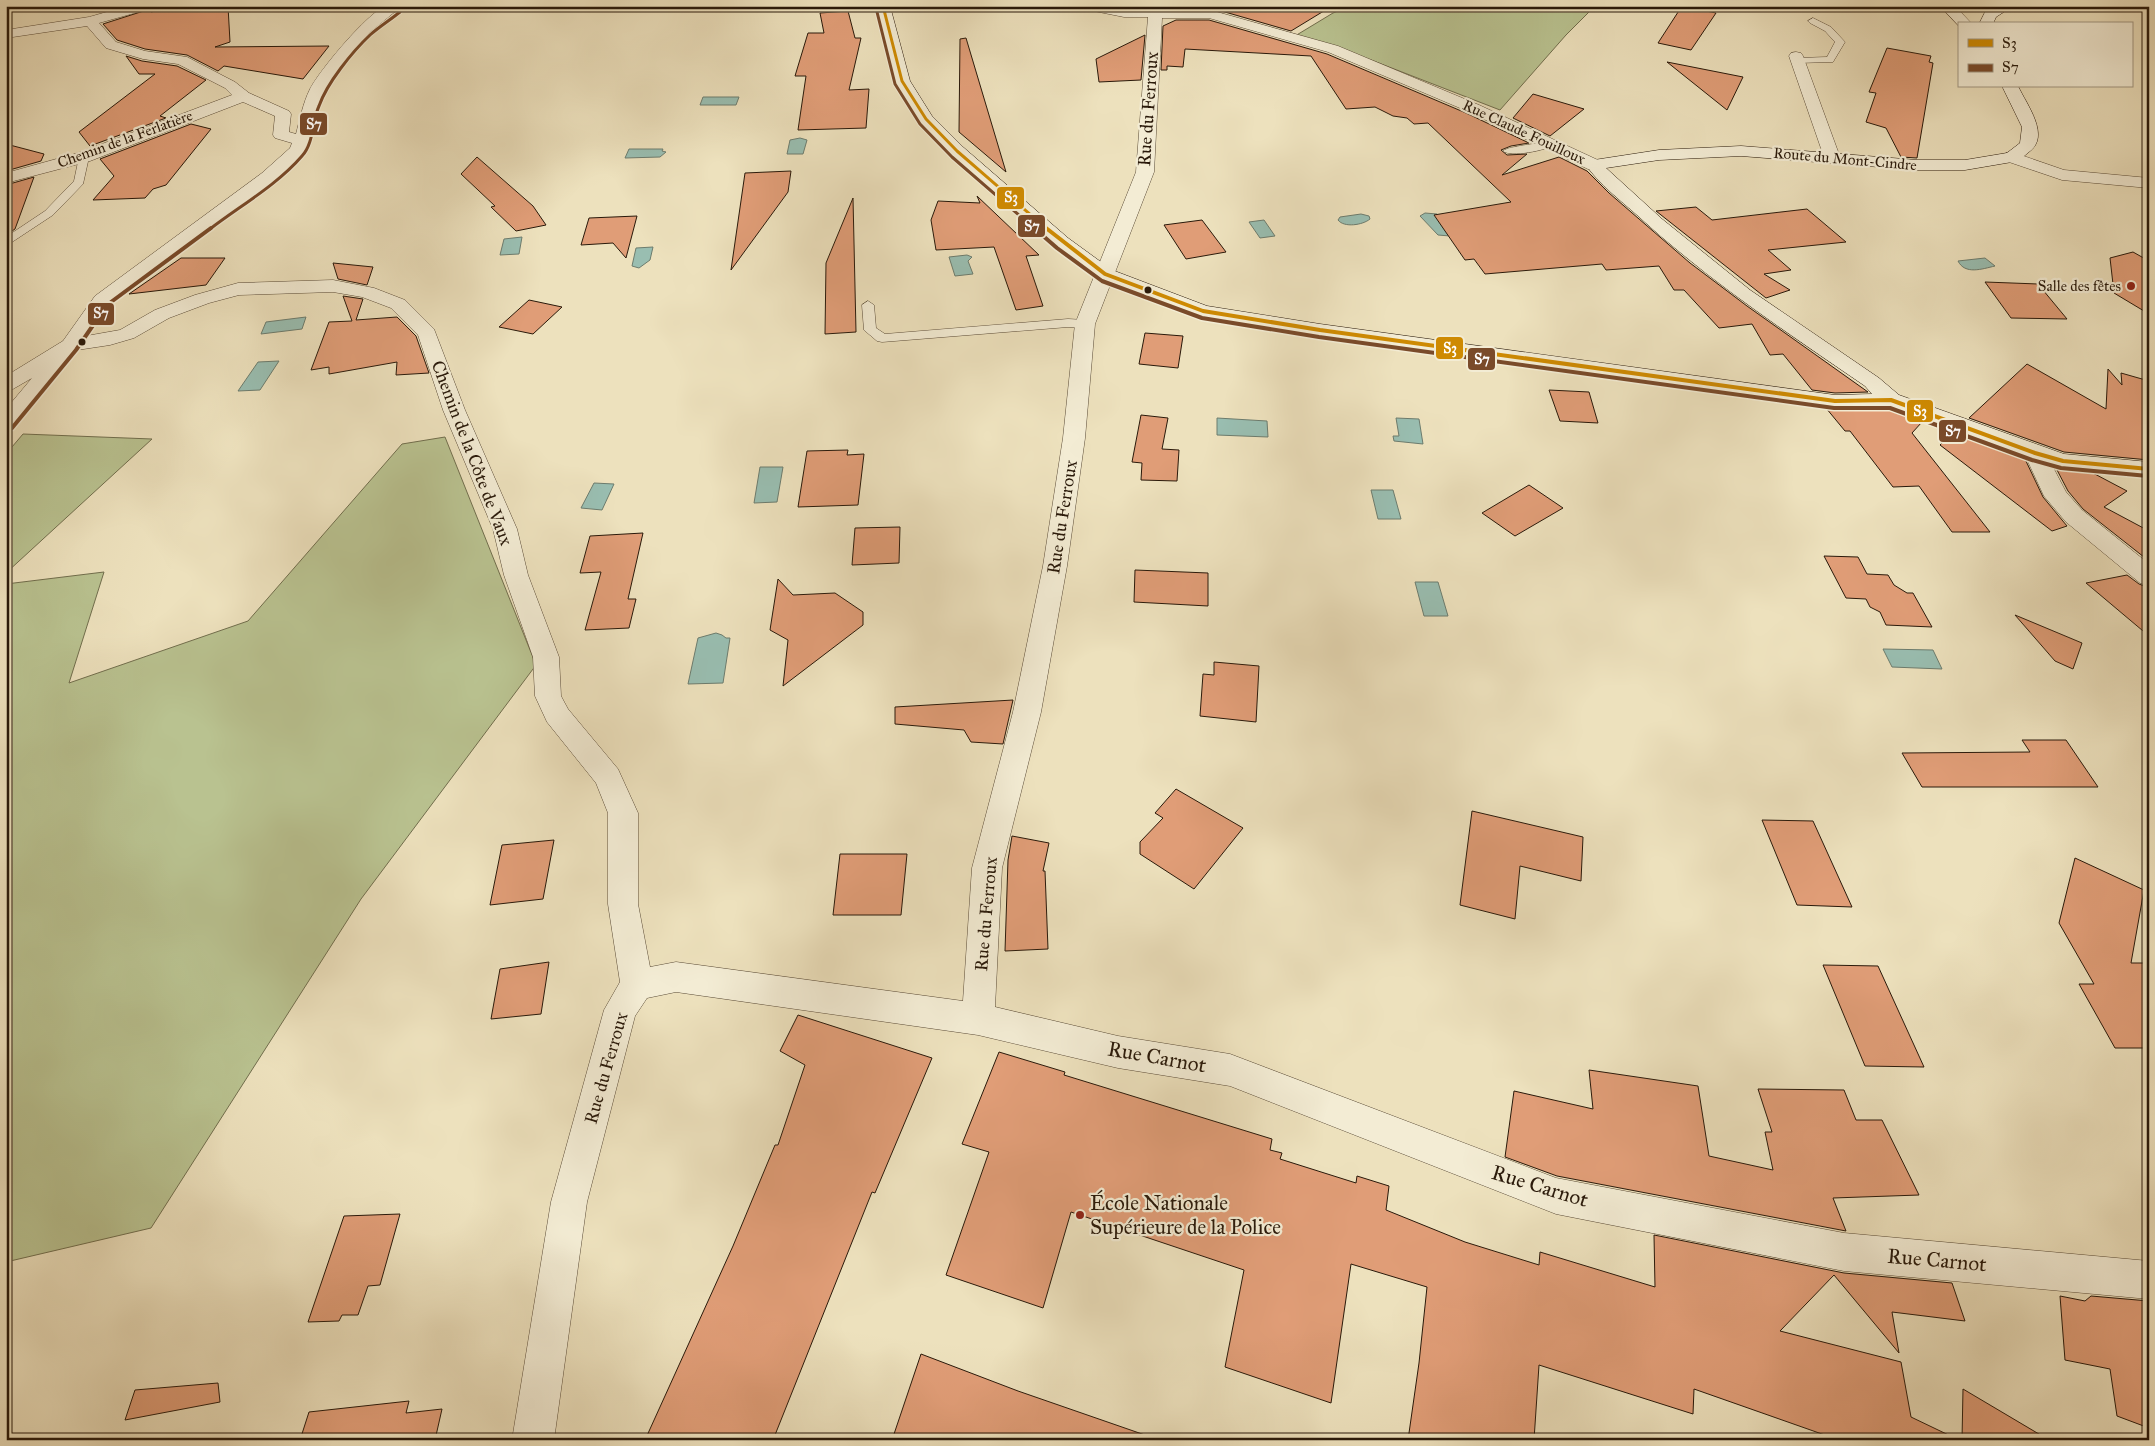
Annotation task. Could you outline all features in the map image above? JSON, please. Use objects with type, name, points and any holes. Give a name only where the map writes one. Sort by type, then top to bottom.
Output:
[{"type":"street","points":[[6,34],[90,21],[144,6]]},
{"type":"street","points":[[6,423],[70,345],[102,300],[111,291],[268,177],[297,150],[302,140],[311,105],[318,88],[351,44],[365,29],[395,6]]},
{"type":"street","points":[[883,6],[902,81],[926,119],[958,151],[1062,242],[1105,274],[1204,311],[1320,330],[1835,401],[1891,400],[2035,453],[2063,461],[2149,469]]},
{"type":"street","name":"Rue Claude Fouilloux","points":[[1089,6],[1124,14],[1211,8],[1333,49],[1473,108],[1594,165],[1656,223],[1743,294],[1872,382],[1891,400]]},
{"type":"street","points":[[1947,6],[1963,22]]},
{"type":"street","points":[[1987,22],[1990,15],[2006,6]]},
{"type":"street","name":"Rue du Ferroux","points":[[978,1019],[987,868],[1027,712],[1055,566],[1074,438],[1086,324],[1145,172],[1157,11]]},
{"type":"street","points":[[90,21],[111,45],[143,55],[182,60],[230,85],[243,96],[283,114],[281,135],[302,140]]},
{"type":"street","points":[[1797,59],[1832,158]]},
{"type":"street","points":[[2011,88],[2030,127],[2028,145],[2012,158]]},
{"type":"street","name":"Chemin de la Ferlatière","points":[[6,178],[84,157],[243,96]]},
{"type":"street","name":"Route du Mont-Cindre","points":[[1594,165],[1659,155],[1741,151],[1917,165],[1965,165],[2012,158]]},
{"type":"street","points":[[2012,158],[2062,175],[2149,183]]},
{"type":"street","name":"Chemin de la Côte de Vaux","points":[[70,345],[110,340],[127,334],[162,314],[202,299],[238,289],[333,286],[367,292],[398,304],[427,333],[454,410],[505,529],[516,575],[546,657],[548,696],[557,716],[608,777],[623,813],[623,904],[637,985]]},
{"type":"street","points":[[6,385],[70,345]]},
{"type":"street","points":[[2035,453],[2056,496],[2074,516],[2149,577]]},
{"type":"street","points":[[637,985],[676,977],[978,1019]]},
{"type":"street","name":"Rue du Ferroux","points":[[533,1440],[569,1202],[620,1010],[637,985]]},
{"type":"street","name":"Rue Carnot","points":[[978,1019],[1118,1052],[1230,1070],[1556,1196],[1844,1252],[2149,1280]]},
{"type":"lane","points":[[1797,59],[1830,60],[1840,42],[1828,28],[1813,21]]},
{"type":"lane","points":[[1508,151],[1544,147],[1549,144]]},
{"type":"lane","points":[[6,243],[49,213],[79,182],[84,157]]},
{"type":"lane","points":[[868,305],[870,330],[882,338],[1068,323],[1086,324]]},
{"type":"green space","points":[[1350,6],[1590,6],[1593,8],[1566,35],[1500,110],[1371,60],[1295,36],[1333,13]]},
{"type":"green space","points":[[23,434],[152,439],[6,573],[6,454]]},
{"type":"green space","points":[[445,437],[536,665],[361,899],[151,1228],[6,1262],[6,584],[104,572],[69,683],[248,621],[402,444]]},
{"type":"water","points":[[703,97],[739,97],[736,105],[700,105]]},
{"type":"water","points":[[800,138],[807,140],[803,154],[787,154],[790,140]]},
{"type":"water","points":[[629,149],[663,149],[662,151],[666,152],[660,157],[625,158]]},
{"type":"water","points":[[1425,213],[1437,214],[1455,232],[1450,236],[1438,235],[1420,216]]},
{"type":"water","points":[[1361,214],[1369,216],[1370,219],[1354,225],[1345,224],[1338,220],[1340,217]]},
{"type":"water","points":[[1264,220],[1275,236],[1260,238],[1249,222]]},
{"type":"water","points":[[522,237],[519,254],[500,255],[504,239]]},
{"type":"water","points":[[653,247],[650,260],[639,268],[632,266],[636,248]]},
{"type":"water","points":[[967,255],[972,257],[968,261],[973,274],[955,276],[949,257]]},
{"type":"water","points":[[1985,258],[1995,266],[1969,270],[1958,261]]},
{"type":"water","points":[[306,317],[302,329],[261,334],[266,322]]},
{"type":"water","points":[[279,361],[260,390],[238,391],[258,362]]},
{"type":"water","points":[[1217,418],[1267,421],[1268,437],[1217,435]]},
{"type":"water","points":[[1396,418],[1419,419],[1423,444],[1394,441],[1393,436],[1399,436]]},
{"type":"water","points":[[760,467],[783,467],[777,502],[754,503]]},
{"type":"water","points":[[594,483],[614,484],[602,510],[581,508]]},
{"type":"water","points":[[1371,490],[1393,490],[1401,519],[1378,519]]},
{"type":"water","points":[[1415,582],[1438,582],[1448,616],[1424,616]]},
{"type":"water","points":[[716,633],[730,638],[723,683],[688,684],[698,638]]},
{"type":"water","points":[[1883,649],[1933,650],[1942,669],[1892,667]]},
{"type":"building","points":[[179,6],[228,6],[230,42],[215,47],[329,46],[303,79],[224,66],[218,71],[187,55],[145,49],[117,40],[103,24],[153,8],[151,12]]},
{"type":"building","points":[[1204,6],[1332,6],[1291,31],[1211,8],[1201,8]]},
{"type":"building","points":[[1682,6],[1716,13],[1691,50],[1658,43]]},
{"type":"building","points":[[848,11],[855,38],[861,38],[849,90],[869,89],[866,128],[798,130],[806,76],[795,76],[808,33],[824,33],[820,13]]},
{"type":"building","points":[[1176,20],[1209,20],[1327,54],[1466,113],[1529,143],[1501,150],[1507,155],[1527,154],[1502,175],[1559,157],[1587,171],[1609,193],[1690,263],[1868,392],[1835,393],[1812,390],[1783,354],[1770,355],[1752,324],[1719,328],[1684,290],[1674,290],[1659,266],[1606,270],[1602,264],[1485,274],[1474,259],[1465,260],[1434,215],[1511,202],[1428,123],[1414,124],[1407,118],[1393,116],[1375,107],[1346,109],[1311,56],[1185,49],[1183,67],[1167,66],[1167,70],[1161,70],[1163,26]]},
{"type":"building","points":[[1145,35],[1141,80],[1099,82],[1096,59]]},
{"type":"building","points":[[966,38],[1006,172],[959,132],[960,39]]},
{"type":"building","points":[[1887,48],[1931,56],[1929,62],[1933,63],[1917,158],[1901,157],[1886,128],[1866,122],[1876,93],[1869,92]]},
{"type":"building","points":[[126,56],[142,61],[177,66],[206,80],[160,116],[166,118],[90,146],[79,132],[155,74],[139,74]]},
{"type":"building","points":[[1667,62],[1743,77],[1727,110]]},
{"type":"building","points":[[1533,94],[1584,109],[1550,136],[1513,118]]},
{"type":"building","points":[[191,124],[211,129],[166,185],[153,189],[145,198],[93,200],[114,176],[100,159]]},
{"type":"building","points":[[6,144],[44,154],[41,161],[6,171]]},
{"type":"building","points":[[477,157],[533,206],[546,225],[516,231],[491,207],[495,206],[461,174]]},
{"type":"building","points":[[791,171],[788,192],[731,270],[745,173]]},
{"type":"building","points":[[34,177],[15,229],[6,235],[6,185]]},
{"type":"building","points":[[977,196],[1039,255],[1026,256],[1043,306],[1016,310],[994,247],[936,250],[931,220],[938,201],[980,203]]},
{"type":"building","points":[[853,198],[856,332],[825,334],[826,263]]},
{"type":"building","points":[[1696,207],[1712,220],[1807,209],[1846,242],[1768,250],[1791,270],[1764,274],[1790,290],[1766,298],[1656,211]]},
{"type":"building","points":[[637,216],[626,258],[613,243],[581,245],[589,218]]},
{"type":"building","points":[[1202,220],[1226,252],[1186,259],[1164,225]]},
{"type":"building","name":"Salle des fêtes","points":[[2133,252],[2149,261],[2149,314],[2114,293],[2110,258]]},
{"type":"building","points":[[181,258],[225,258],[206,285],[129,294]]},
{"type":"building","points":[[333,263],[373,267],[367,285],[338,279]]},
{"type":"building","points":[[1985,282],[2038,284],[2067,319],[2011,318]]},
{"type":"building","points":[[343,296],[363,299],[356,320],[397,317],[416,336],[429,373],[396,375],[397,362],[329,374],[329,367],[311,370],[329,322],[352,321]]},
{"type":"building","points":[[529,300],[562,307],[533,334],[499,327]]},
{"type":"building","points":[[1145,333],[1183,336],[1178,368],[1139,364]]},
{"type":"building","points":[[2027,364],[2106,409],[2108,369],[2122,385],[2121,373],[2149,381],[2149,460],[2064,452],[1969,418]]},
{"type":"building","points":[[1549,390],[1589,392],[1598,423],[1560,421]]},
{"type":"building","points":[[1826,408],[1889,408],[1922,422],[1912,433],[1990,532],[1952,532],[1919,486],[1893,487],[1850,431],[1845,431]]},
{"type":"building","points":[[1141,415],[1168,418],[1162,449],[1179,450],[1177,481],[1141,480],[1142,463],[1132,462]]},
{"type":"building","points":[[1953,432],[2025,459],[2043,497],[2067,526],[2052,531],[1940,445]]},
{"type":"building","points":[[848,450],[847,455],[864,454],[858,505],[798,507],[807,451]]},
{"type":"building","points":[[2056,468],[2091,472],[2127,491],[2104,507],[2149,531],[2149,561],[2083,509],[2068,491]]},
{"type":"building","points":[[1529,485],[1563,508],[1515,536],[1482,513]]},
{"type":"building","points":[[900,527],[899,563],[852,565],[855,528]]},
{"type":"building","points":[[643,533],[628,599],[636,599],[629,628],[585,630],[601,572],[580,573],[590,536]]},
{"type":"building","points":[[1824,556],[1858,557],[1867,574],[1888,575],[1894,585],[1907,593],[1913,593],[1932,627],[1886,625],[1880,612],[1870,607],[1866,599],[1846,598]]},
{"type":"building","points":[[1135,570],[1208,573],[1208,606],[1134,602]]},
{"type":"building","points":[[2127,575],[2139,584],[2149,588],[2149,636],[2086,583]]},
{"type":"building","points":[[778,579],[793,595],[835,593],[863,612],[863,625],[783,686],[788,640],[770,630]]},
{"type":"building","points":[[2015,615],[2082,643],[2073,669],[2055,661]]},
{"type":"building","points":[[1214,662],[1259,666],[1256,722],[1200,716],[1203,674],[1214,675]]},
{"type":"building","points":[[1013,700],[1003,744],[971,742],[964,730],[895,724],[895,707]]},
{"type":"building","points":[[2022,740],[2066,740],[2098,787],[1922,787],[1902,753],[2030,752]]},
{"type":"building","points":[[1176,789],[1243,828],[1194,889],[1140,854],[1140,842],[1163,818],[1155,813]]},
{"type":"building","points":[[1472,811],[1583,837],[1581,881],[1520,866],[1515,919],[1460,905]]},
{"type":"building","points":[[1762,820],[1813,821],[1852,907],[1797,905]]},
{"type":"building","points":[[1012,836],[1049,843],[1043,871],[1045,871],[1048,949],[1005,951],[1008,860]]},
{"type":"building","points":[[554,840],[543,899],[490,905],[502,845]]},
{"type":"building","points":[[840,854],[907,854],[901,915],[833,915]]},
{"type":"building","points":[[2075,858],[2144,890],[2131,963],[2149,963],[2149,1048],[2115,1048],[2079,984],[2094,984],[2059,923]]},
{"type":"building","points":[[549,962],[541,1014],[491,1019],[500,969]]},
{"type":"building","points":[[1823,965],[1878,966],[1924,1067],[1865,1066]]},
{"type":"building","points":[[798,1015],[932,1058],[875,1193],[872,1192],[773,1440],[645,1440],[733,1246],[775,1145],[778,1145],[805,1065],[780,1051]]},
{"type":"building","points":[[999,1052],[1065,1072],[1064,1075],[1272,1139],[1270,1150],[1282,1153],[1280,1159],[1356,1183],[1357,1176],[1389,1186],[1386,1210],[1465,1242],[1539,1265],[1540,1252],[1655,1287],[1654,1235],[1844,1273],[1952,1283],[1965,1321],[1892,1312],[1899,1353],[1834,1275],[1780,1331],[1901,1362],[1911,1417],[1959,1440],[1839,1440],[1694,1389],[1693,1414],[1539,1365],[1534,1440],[1408,1440],[1427,1287],[1351,1264],[1331,1403],[1225,1367],[1244,1270],[1071,1212],[1043,1308],[946,1275],[989,1152],[962,1144]]},
{"type":"building","points":[[1589,1070],[1698,1086],[1709,1156],[1773,1170],[1765,1132],[1772,1132],[1758,1089],[1844,1090],[1856,1120],[1882,1120],[1919,1195],[1833,1198],[1846,1231],[1557,1176],[1505,1157],[1514,1091],[1593,1109]]},
{"type":"building","points":[[400,1214],[380,1285],[368,1286],[358,1315],[342,1315],[339,1321],[308,1322],[344,1216]]},
{"type":"building","points":[[2060,1296],[2085,1301],[2091,1296],[2149,1301],[2149,1428],[2117,1416],[2110,1369],[2065,1360]]},
{"type":"building","points":[[921,1354],[1018,1391],[1145,1435],[1144,1440],[892,1440]]},
{"type":"building","points":[[218,1383],[220,1402],[125,1420],[135,1390]]},
{"type":"building","points":[[1963,1389],[2049,1440],[1962,1440]]},
{"type":"building","points":[[409,1401],[406,1413],[442,1409],[435,1440],[300,1440],[309,1412]]},
{"type":"transit line","name":"S3","points":[[883,6],[902,81],[926,119],[957,151],[1062,242],[1105,274],[1203,311],[1320,330],[1835,401],[1891,400],[2035,453],[2063,461],[2149,469]]},
{"type":"transit line","name":"S7","points":[[876,8],[895,84],[920,124],[952,157],[1057,248],[1102,281],[1202,318],[1319,337],[1834,408],[1890,408],[2032,460],[2061,468],[2148,476]]},
{"type":"transit line","name":"S7","points":[[12,428],[76,350],[107,305],[272,183],[303,155],[309,143],[318,107],[325,92],[357,49],[370,35],[400,12]]},
{"type":"place","name":"Salle des fêtes","points":[[2131,286]]},
{"type":"place","name":"École Nationale Supérieure de la Police","points":[[1080,1215]]}]
